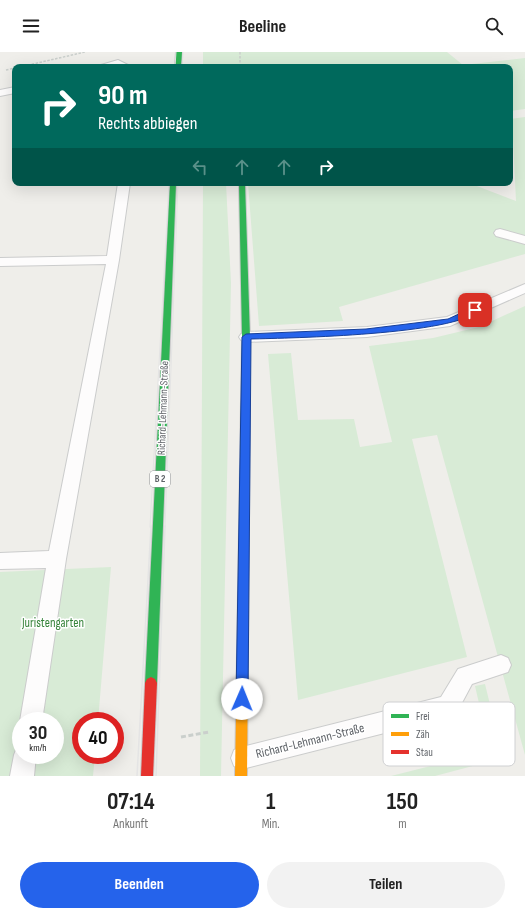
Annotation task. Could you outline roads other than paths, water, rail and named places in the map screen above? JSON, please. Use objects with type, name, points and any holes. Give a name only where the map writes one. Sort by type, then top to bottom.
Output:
[{"type":"main road","points":[[178,64],[179,52]]},
{"type":"main road","name":"Richard-Lehmann-Straße","points":[[147,776],[173,186]]},
{"type":"main road","name":"Richard-Lehmann-Straße","points":[[242,186],[246,337],[242,767]]},
{"type":"lane","points":[[0,93],[12,91]]},
{"type":"lane","points":[[32,712],[57,559],[113,260],[124,186]]},
{"type":"lane","points":[[500,233],[525,240]]},
{"type":"lane","points":[[0,262],[113,260]]},
{"type":"lane","points":[[246,337],[366,332],[450,321],[525,288]]},
{"type":"lane","points":[[0,561],[57,559]]},
{"type":"lane","name":"Richard-Lehmann-Straße","points":[[450,702],[465,676],[501,665]]},
{"type":"lane","name":"Richard-Lehmann-Straße","points":[[242,767],[383,725]]},
{"type":"lane","points":[[22,776],[24,764]]},
{"type":"tram line","points":[[175,64],[176,52]]},
{"type":"tram line","points":[[182,64],[183,52]]},
{"type":"tram line","points":[[150,527],[169,186]]},
{"type":"tram line","points":[[165,527],[178,186]]},
{"type":"tram line","points":[[137,776],[151,526]]},
{"type":"tram line","points":[[156,776],[165,526]]},
{"type":"park label","name":"Juristengarten","points":[[53,623]]}]
